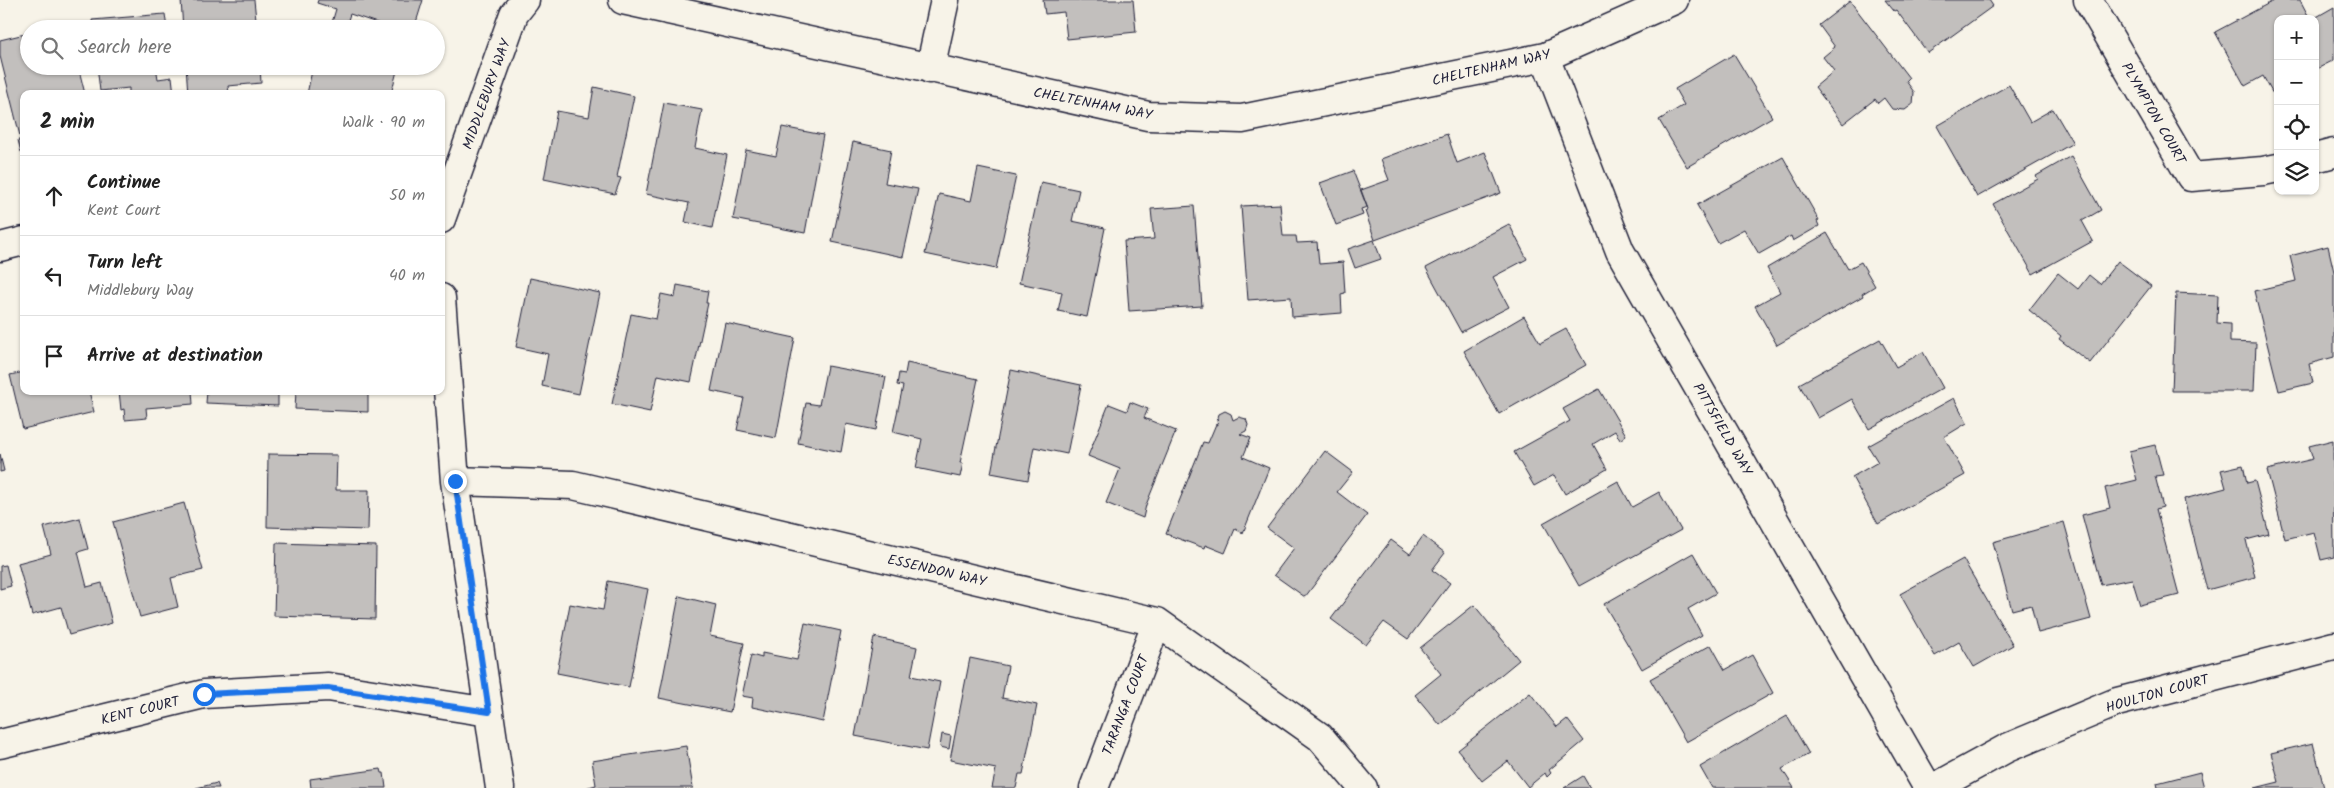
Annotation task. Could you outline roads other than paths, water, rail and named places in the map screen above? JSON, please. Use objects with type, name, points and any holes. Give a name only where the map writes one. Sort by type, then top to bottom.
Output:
[{"type":"street","name":"MIDDLEBURY WAY","points":[[445,208],[514,14],[525,0]]},
{"type":"street","name":"CHELTENHAM WAY","points":[[624,0],[1148,116],[1242,119],[1545,57],[1674,0]]},
{"type":"street","points":[[930,69],[944,0]]},
{"type":"street","name":"PLYMPTON COURT","points":[[2088,0],[2191,177],[2274,169]]},
{"type":"street","name":"PITTSFIELD WAY","points":[[1545,57],[1620,251],[1928,788]]},
{"type":"street","points":[[2319,157],[2334,153]]},
{"type":"street","points":[[0,247],[20,242]]},
{"type":"street","points":[[445,350],[455,481],[500,788]]},
{"type":"street","name":"ESSENDON WAY","points":[[455,481],[573,485],[1157,622],[1320,737],[1363,788]]},
{"type":"street","name":"TARANGA COURT","points":[[1094,788],[1157,622]]},
{"type":"street","name":"HOULTON COURT","points":[[1934,788],[2006,748],[2117,702],[2334,646]]},
{"type":"street","name":"KENT COURT","points":[[0,744],[204,694],[328,688],[489,712]]}]
